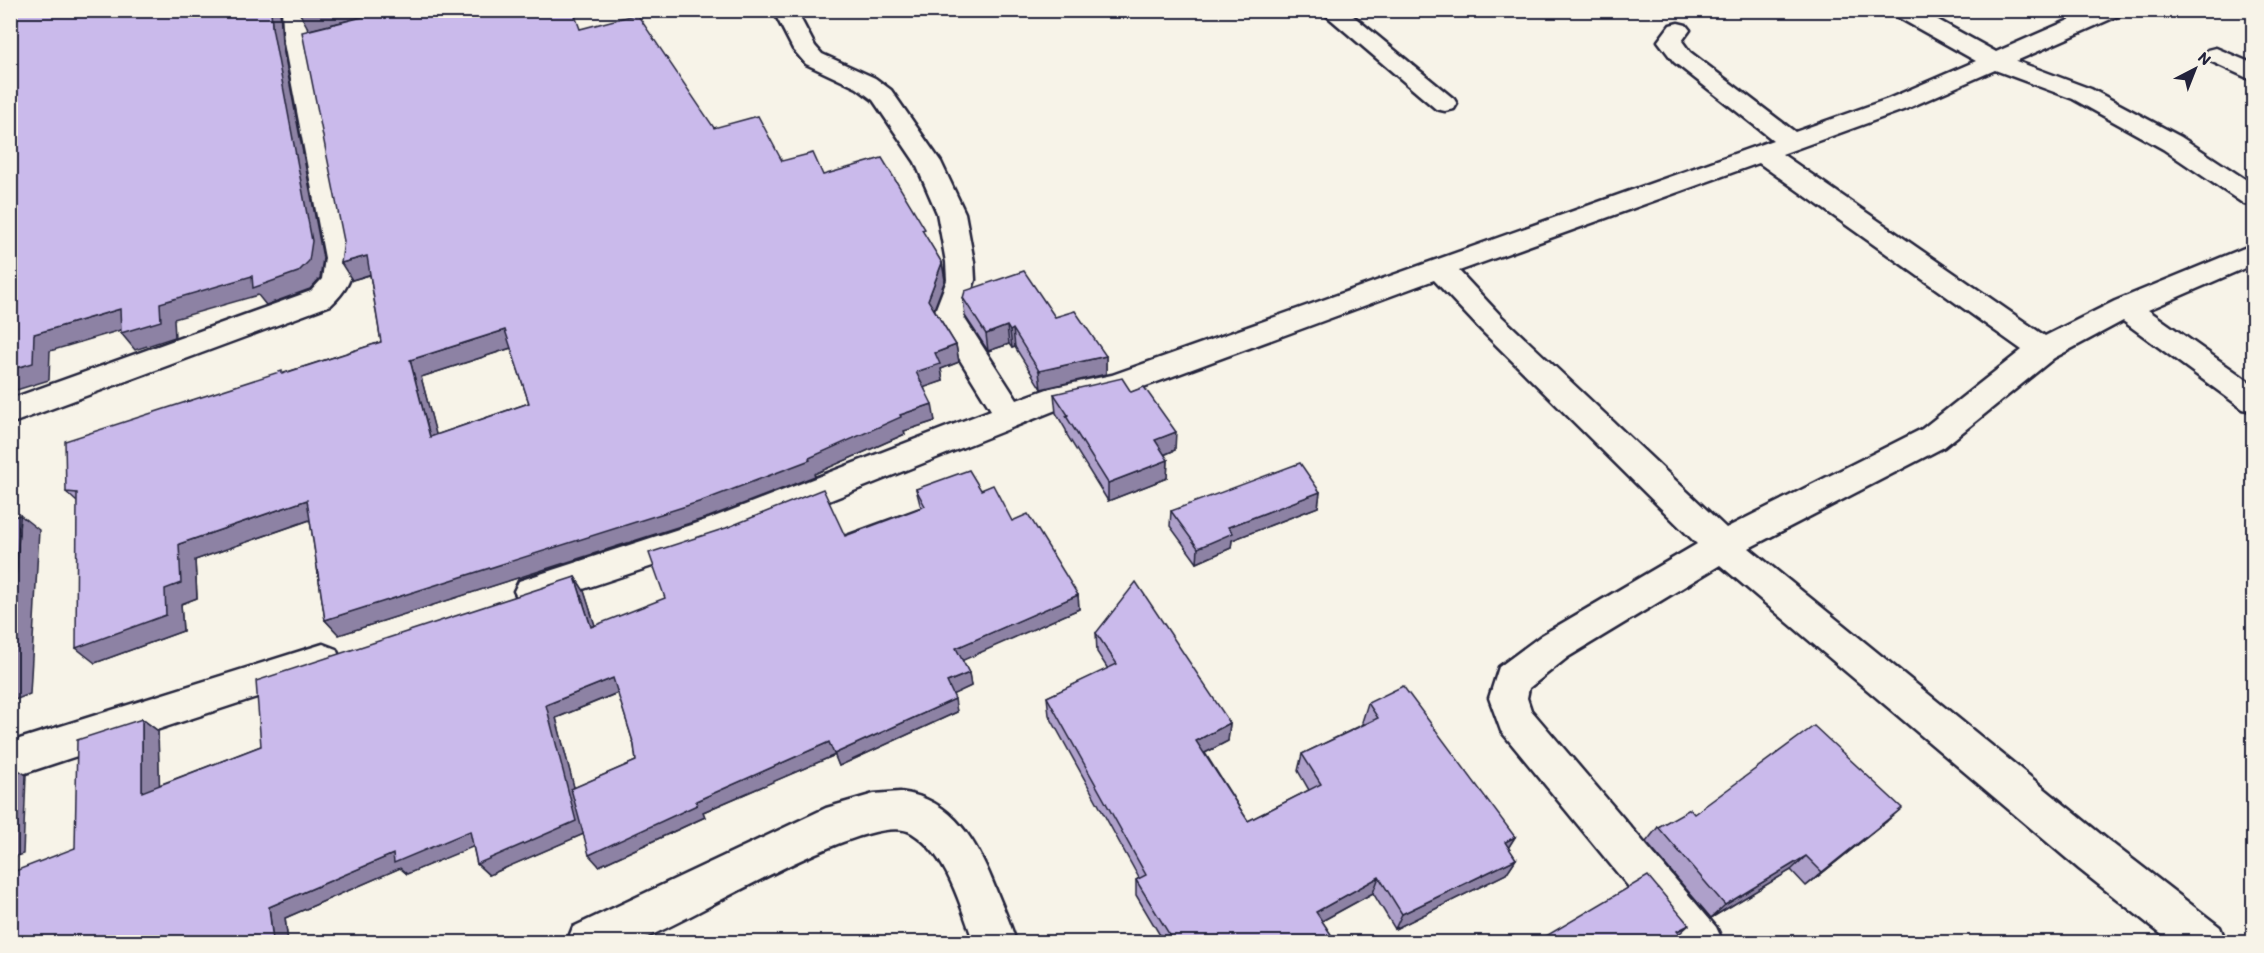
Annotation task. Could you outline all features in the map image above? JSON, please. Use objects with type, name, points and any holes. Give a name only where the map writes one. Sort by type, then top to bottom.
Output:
[{"type":"street","points":[[10,412],[321,298],[334,285],[339,273],[339,258],[307,41],[293,10]]},
{"type":"street","points":[[783,10],[805,49],[814,59],[867,83],[882,95],[928,162],[951,213],[960,262],[961,280],[948,316],[1011,416]]},
{"type":"street","points":[[1330,10],[1444,104]]},
{"type":"street","points":[[1902,10],[1996,62],[2082,94],[2172,143],[2253,198]]},
{"type":"street","points":[[509,599],[719,530],[1050,400],[1116,385],[1896,104],[2112,10]]},
{"type":"street","points":[[1678,30],[1670,41],[1682,57],[1791,141]]},
{"type":"street","points":[[2216,55],[2253,74]]},
{"type":"street","points":[[1761,152],[2043,350]]},
{"type":"street","points":[[1701,942],[1515,719],[1508,698],[1512,679],[1529,664],[1722,546],[1933,438],[2043,350],[2126,308],[2253,254]]},
{"type":"street","points":[[1439,268],[1491,322],[1722,546],[2094,855],[2205,942]]},
{"type":"street","points":[[2126,308],[2253,401]]},
{"type":"street","points":[[10,760],[354,650]]},
{"type":"street","points":[[588,942],[840,822],[878,812],[909,812],[938,828],[958,852],[995,942]]},
{"type":"building","points":[[10,10],[271,10],[272,27],[312,241],[309,261],[298,272],[253,288],[252,276],[160,303],[161,321],[121,333],[120,309],[34,334],[33,363],[10,370]]},
{"type":"building","points":[[299,10],[313,10],[300,14]]},
{"type":"building","points":[[391,10],[573,10],[580,29],[637,14],[714,128],[758,116],[782,161],[813,153],[823,175],[882,158],[925,229],[922,230],[942,263],[928,300],[956,345],[935,353],[940,364],[916,372],[932,404],[900,415],[901,417],[809,458],[810,460],[702,501],[325,620],[307,500],[179,544],[181,583],[165,589],[166,615],[76,648],[77,493],[66,492],[65,441],[282,371],[282,374],[381,342],[367,256],[341,263],[344,241],[302,32]],"holes":[[[505,330],[529,403],[430,437],[410,360]]]},
{"type":"building","points":[[1024,271],[1055,317],[1075,311],[1106,356],[1039,371],[1013,329],[1010,331],[1007,326],[986,334],[963,298],[965,291]]},
{"type":"building","points":[[1122,378],[1131,392],[1144,387],[1176,432],[1155,440],[1168,460],[1108,483],[1054,394]]},
{"type":"building","points":[[1300,463],[1320,492],[1228,527],[1233,533],[1198,548],[1171,511]]},
{"type":"building","points":[[969,470],[981,490],[993,485],[1012,521],[1028,514],[1078,595],[956,648],[969,673],[947,682],[955,699],[834,754],[829,742],[696,801],[697,805],[589,855],[571,789],[636,761],[634,745],[613,678],[546,705],[576,821],[477,864],[470,831],[394,863],[393,854],[269,907],[273,942],[10,942],[10,873],[75,848],[77,740],[142,719],[142,792],[261,746],[256,681],[575,577],[591,627],[665,598],[649,553],[726,528],[823,489],[845,536],[925,506],[916,489]]},
{"type":"building","points":[[20,515],[10,676],[10,518]]},
{"type":"building","points":[[1136,582],[1230,723],[1196,741],[1248,821],[1321,784],[1302,754],[1378,718],[1368,703],[1403,686],[1515,837],[1505,842],[1516,859],[1402,914],[1379,877],[1316,912],[1336,942],[1174,942],[1136,880],[1146,875],[1047,697],[1117,664],[1096,633]]},
{"type":"building","points":[[1814,726],[1902,808],[1822,872],[1806,856],[1725,905],[1658,827],[1690,809],[1694,814]]},
{"type":"building","points":[[14,767],[10,828],[10,768]]},
{"type":"building","points":[[1648,876],[1689,925],[1677,931],[1686,942],[1536,942]]}]
